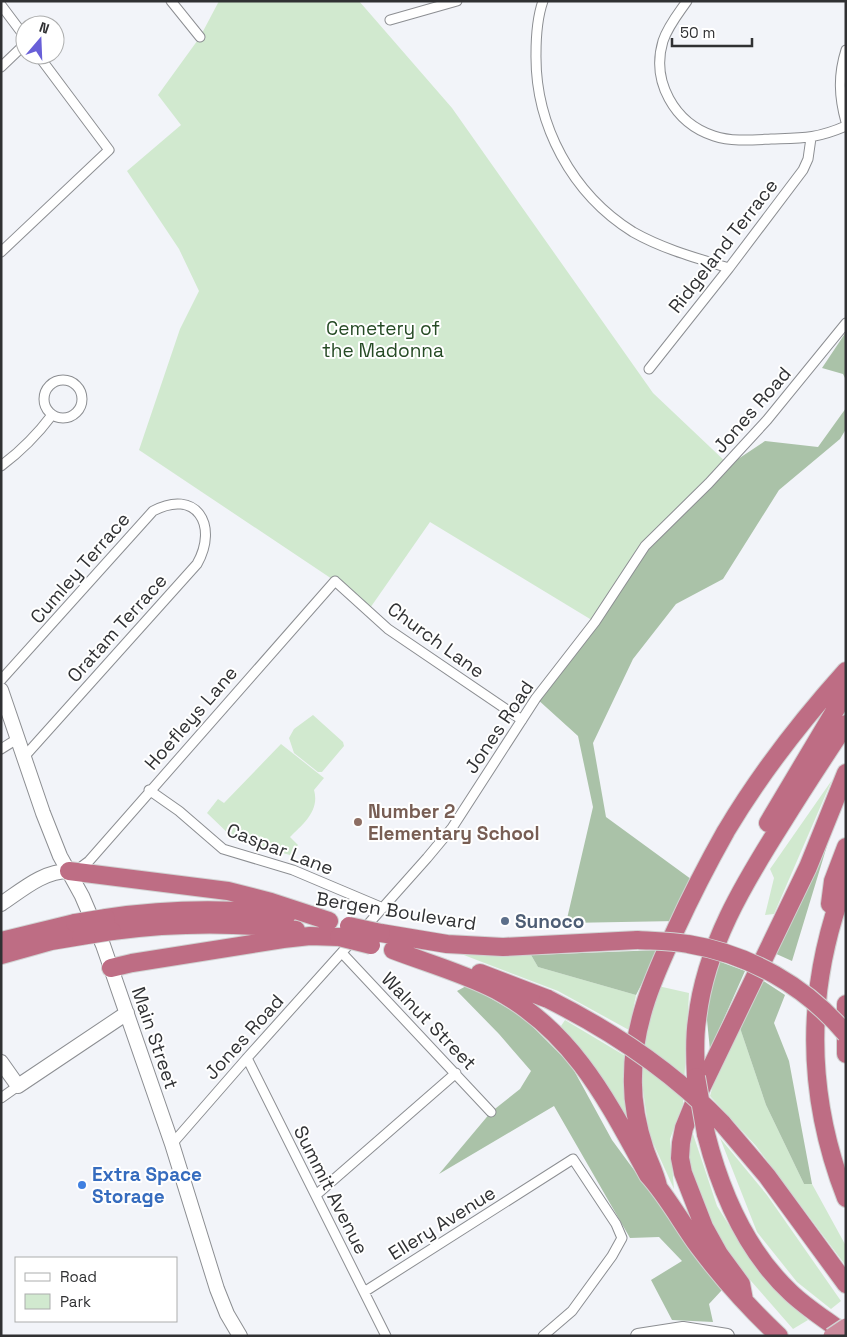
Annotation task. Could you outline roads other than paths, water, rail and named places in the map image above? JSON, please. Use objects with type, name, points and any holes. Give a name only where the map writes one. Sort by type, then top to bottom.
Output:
[{"type":"highway","points":[[658,1186],[638,1127],[633,1089],[635,1042],[648,995],[684,911],[726,831],[786,744],[846,671]]},
{"type":"highway","points":[[846,692],[726,896],[713,928],[697,1020],[695,1049],[696,1077],[706,1134],[727,1199],[739,1225],[754,1250],[777,1280],[846,1335]]},
{"type":"highway","points":[[706,975],[722,931],[744,886],[765,849],[846,724]]},
{"type":"highway","points":[[744,1300],[740,1284],[711,1241],[688,1191],[681,1166],[682,1136],[695,1101],[811,860],[846,773]]},
{"type":"highway","points":[[846,848],[833,880],[815,1006],[818,1094],[827,1142],[846,1198]]},
{"type":"highway","points":[[68,871],[228,892],[272,902],[329,921]]},
{"type":"highway","points":[[824,949],[830,925],[846,881]]},
{"type":"highway","name":"Bergen Boulevard","points":[[1,941],[109,924],[168,911],[228,910],[329,921],[343,939]]},
{"type":"highway","name":"Bergen Boulevard","points":[[109,924],[151,926],[219,925],[288,929],[343,939],[376,939],[504,948],[638,940],[676,942],[711,948],[743,959],[780,978]]},
{"type":"highway","name":"Bergen Boulevard","points":[[1,955],[38,945],[78,929]]},
{"type":"highway","points":[[111,968],[132,962],[272,940],[310,936],[343,939]]},
{"type":"highway","name":"Bergen Boulevard","points":[[376,939],[393,950]]},
{"type":"highway","points":[[393,950],[486,986],[517,1003],[546,1025],[578,1059],[596,1082],[648,1176],[658,1186],[700,1248],[744,1300],[779,1336]]},
{"type":"highway","points":[[393,950],[477,972],[548,999],[616,1037],[664,1071],[708,1109],[736,1138],[767,1176],[846,1284]]},
{"type":"highway","points":[[780,978],[817,994],[846,1019]]},
{"type":"highway","points":[[780,978],[813,1001],[846,1034]]},
{"type":"highway","points":[[846,1004],[846,1054]]},
{"type":"highway","points":[[831,1336],[846,1326]]},
{"type":"main road","name":"Main Street","points":[[1,690],[43,813],[60,856],[97,929],[172,1144],[217,1289],[227,1314],[240,1336]]},
{"type":"main road","points":[[1,904],[45,876],[54,872],[68,871]]},
{"type":"main road","points":[[1,1062],[18,1086],[127,1013]]},
{"type":"main road","points":[[638,1336],[685,1333],[727,1336]]},
{"type":"street","points":[[171,1],[200,37]]},
{"type":"street","points":[[390,20],[457,1]]},
{"type":"street","points":[[543,1],[538,21],[536,44],[538,90],[549,131],[558,151],[571,172],[599,205],[633,231],[672,250],[729,268]]},
{"type":"street","points":[[686,1],[669,27],[660,60],[662,80],[666,94],[682,117],[703,132],[730,140],[811,138],[846,126]]},
{"type":"street","points":[[1,5],[15,24]]},
{"type":"street","points":[[846,50],[841,65],[840,95],[846,122]]},
{"type":"street","points":[[1,67],[15,54]]},
{"type":"street","points":[[1,252],[109,150],[45,65]]},
{"type":"street","name":"Ridgeland Terrace","points":[[649,369],[803,170],[808,159],[811,138]]},
{"type":"street","name":"Jones Road","points":[[172,1144],[247,1058],[343,939],[383,908],[452,828],[536,698],[595,622],[645,546],[709,483],[767,420],[846,323]]},
{"type":"street","points":[[68,381],[74,383],[81,393],[82,399],[79,410],[75,414],[64,418],[52,415],[45,404],[46,391],[55,382],[68,381]]},
{"type":"street","points":[[1,466],[20,452],[38,434],[52,415]]},
{"type":"street","name":"Cumley Terrace","points":[[1,680],[153,511],[162,506],[179,504],[196,510]]},
{"type":"street","name":"Oratam Terrace","points":[[24,757],[197,564],[202,554],[207,533],[205,523],[196,510]]},
{"type":"street","name":"Church Lane","points":[[335,581],[388,629],[522,720]]},
{"type":"street","name":"Hoefleys Lane","points":[[68,871],[78,869],[86,864],[149,790],[335,581]]},
{"type":"street","points":[[1,749],[17,739]]},
{"type":"street","name":"Caspar Lane","points":[[149,790],[179,811],[223,849],[293,870],[383,908]]},
{"type":"street","name":"Walnut Street","points":[[343,939],[456,1073],[492,1112]]},
{"type":"street","name":"Summit Avenue","points":[[247,1058],[386,1336]]},
{"type":"street","points":[[316,1195],[456,1073]]},
{"type":"street","points":[[1,1098],[18,1086]]},
{"type":"street","name":"Ellery Avenue","points":[[364,1292],[573,1159],[620,1232],[621,1240],[612,1256],[572,1311],[543,1336]]},
{"type":"place","name":"Number 2 Elementary School","points":[[358,822]]},
{"type":"place","name":"Sunoco","points":[[505,921]]},
{"type":"place","name":"Extra Space Storage","points":[[82,1185]]},
{"type":"park label","name":"Cemetery of the Madonna","points":[[383,339]]}]
